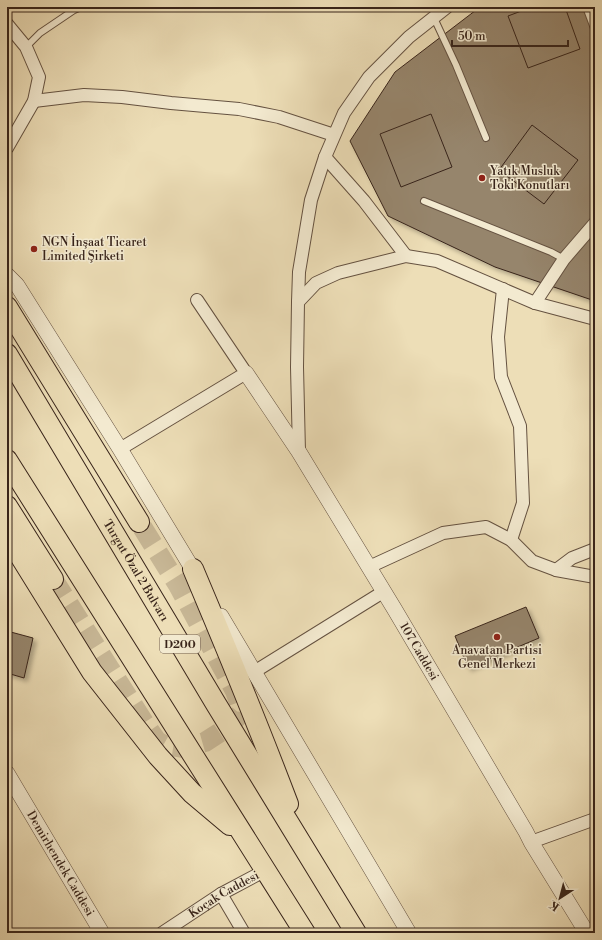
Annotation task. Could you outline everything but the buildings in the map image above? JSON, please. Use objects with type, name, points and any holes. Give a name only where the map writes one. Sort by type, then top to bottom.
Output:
[{"type":"highway","points":[[7,307],[139,522]]},
{"type":"highway","name":"Turgut Özal 2 Bulvarı","points":[[7,354],[216,704],[356,933]]},
{"type":"highway","points":[[7,460],[305,933]]},
{"type":"highway","points":[[7,506],[53,579]]},
{"type":"highway","points":[[7,535],[92,672],[158,756],[192,793],[244,836]]},
{"type":"highway","name":"Turgut Özal 2 Bulvarı","points":[[193,569],[224,640],[263,737],[304,847]]},
{"type":"street","points":[[299,452],[297,367],[299,272],[311,200],[325,157],[344,114],[369,77],[409,37],[447,7]]},
{"type":"street","points":[[7,24],[26,47],[38,77],[34,101],[7,148]]},
{"type":"street","points":[[34,101],[84,95],[122,96],[171,103],[240,109],[278,117],[334,135]]},
{"type":"street","points":[[325,157],[364,201],[406,256]]},
{"type":"street","points":[[535,303],[564,259],[595,223]]},
{"type":"street","points":[[298,302],[316,283],[338,274],[406,256],[437,261],[535,303],[595,319]]},
{"type":"street","points":[[7,275],[17,285],[120,449],[409,933]]},
{"type":"street","points":[[503,289],[498,337],[501,377],[520,426],[523,503],[511,540]]},
{"type":"street","points":[[120,449],[246,372],[198,300]]},
{"type":"street","name":"107 Caddesi","points":[[246,372],[299,452],[369,567],[531,842],[587,933]]},
{"type":"street","points":[[369,567],[443,533],[486,526],[511,540],[532,561],[556,570],[595,577]]},
{"type":"street","points":[[556,570],[572,558],[595,549]]},
{"type":"street","points":[[254,672],[383,592]]},
{"type":"street","name":"Demirhendek Caddesi","points":[[7,774],[102,933]]},
{"type":"street","points":[[531,842],[595,819]]},
{"type":"street","name":"Koçak Caddesi","points":[[162,933],[221,894],[266,870]]},
{"type":"street","points":[[221,894],[244,933]]},
{"type":"lane","points":[[26,47],[40,33],[74,10],[81,7]]},
{"type":"lane","points":[[586,7],[595,31]]},
{"type":"lane","points":[[434,18],[456,65],[486,138]]},
{"type":"lane","points":[[424,201],[551,252],[564,259]]},
{"type":"tunnel","points":[[53,579],[157,741],[164,745],[184,748],[205,742],[222,731],[240,714],[241,708],[235,691],[178,585],[139,522]]},
{"type":"place","name":"Yatık Musluk Toki Konutları","points":[[482,178]]},
{"type":"place","name":"NGN İnşaat Ticaret Limited Şirketi","points":[[34,249]]},
{"type":"place","name":"Anavatan Partisi Genel Merkezi","points":[[497,637]]}]
